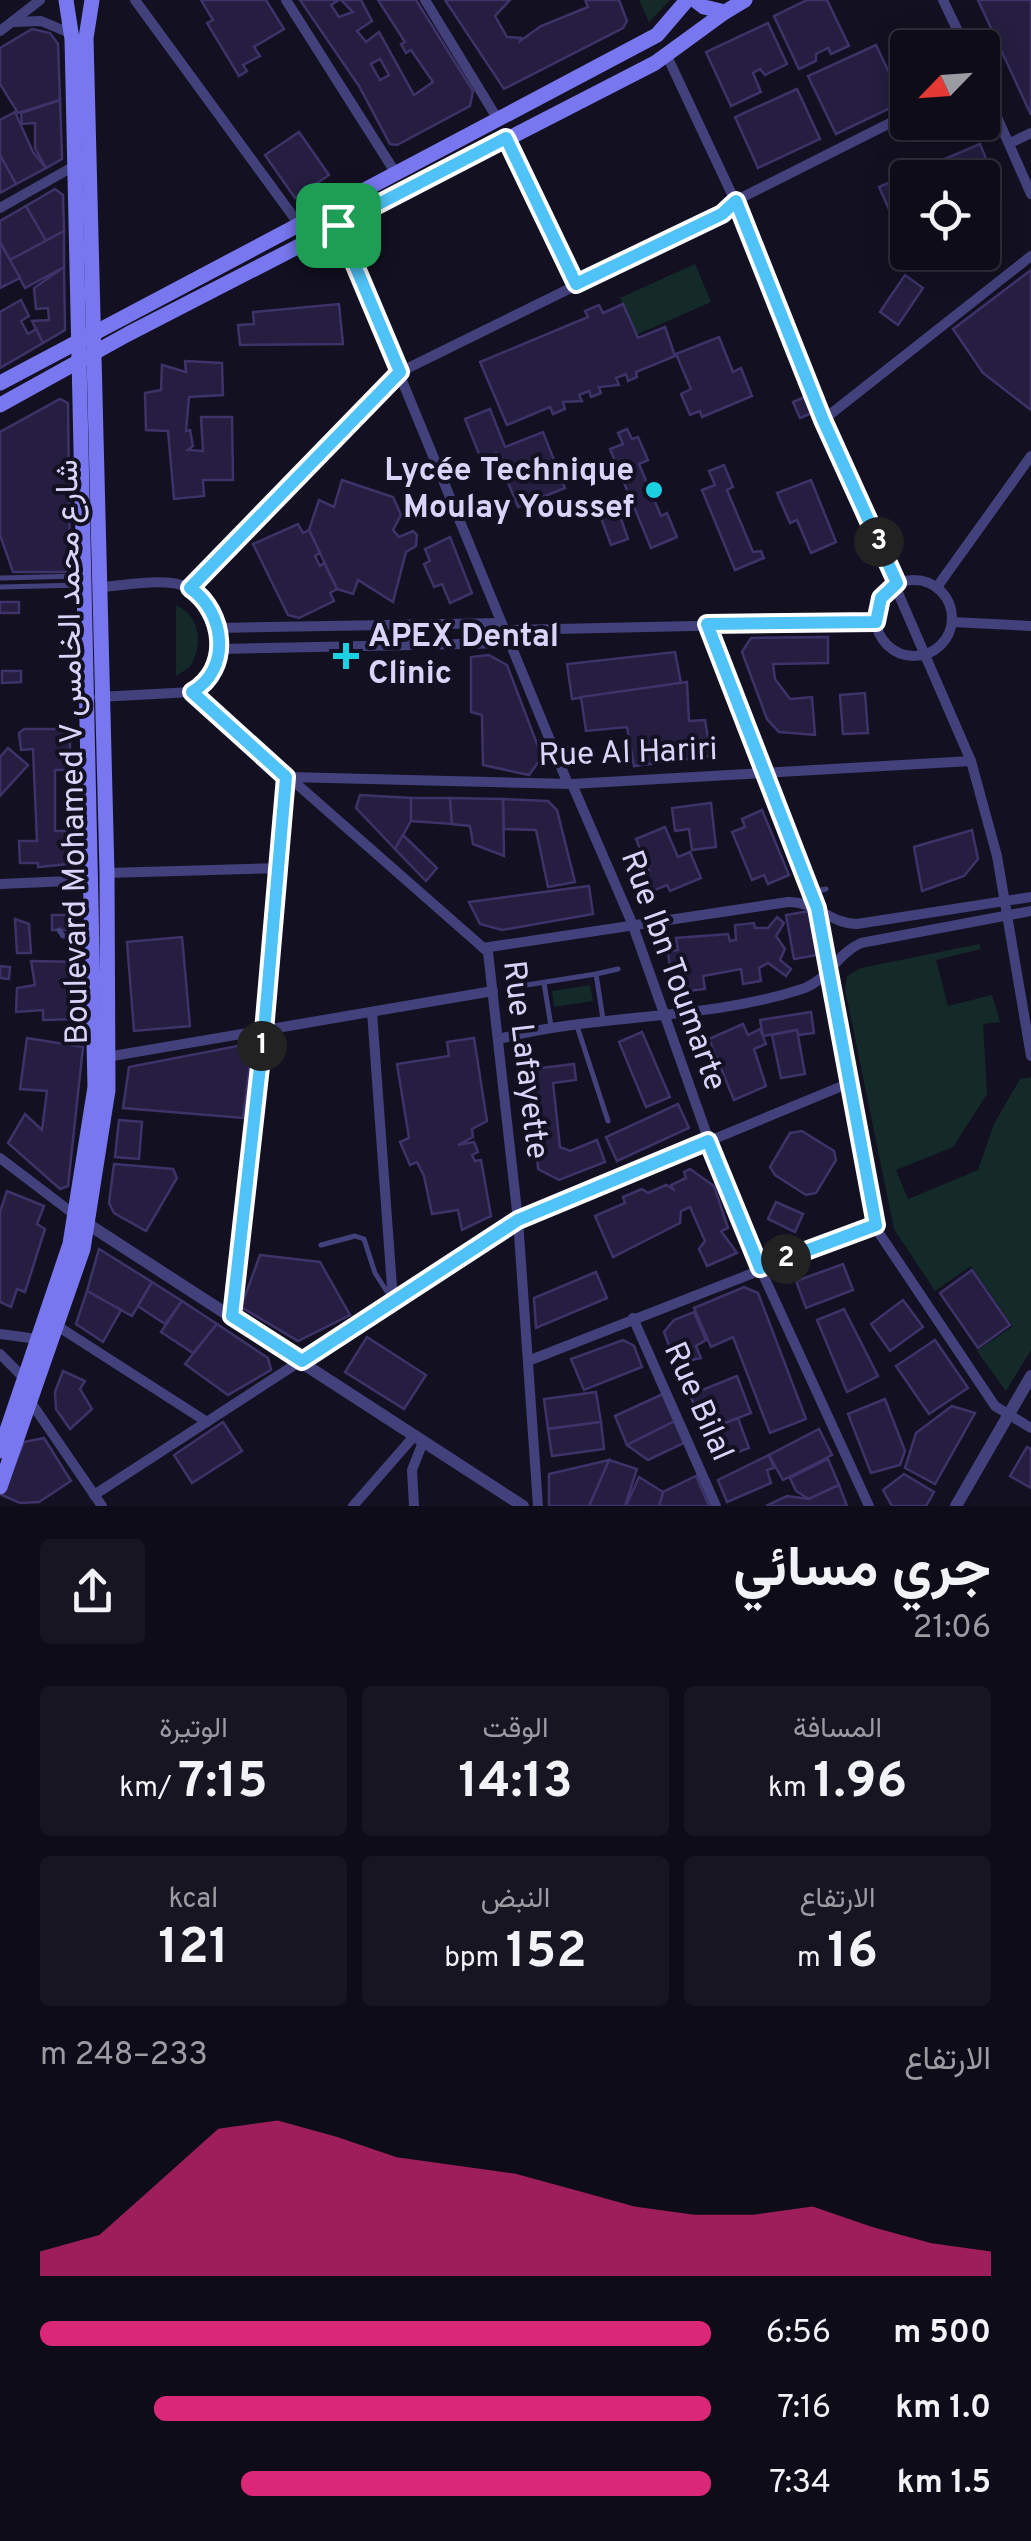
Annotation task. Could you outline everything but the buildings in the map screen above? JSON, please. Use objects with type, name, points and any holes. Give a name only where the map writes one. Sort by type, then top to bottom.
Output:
[{"type":"main road","name":"Boulevard Mohamed V شارع محمد الخامس","points":[[66,0],[72,34],[86,357],[102,1058]]},
{"type":"main road","name":"Boulevard Mohamed V شارع محمد الخامس","points":[[84,335],[86,38],[92,0]]},
{"type":"main road","points":[[0,384],[84,335],[658,35],[691,0],[712,11],[725,12]]},
{"type":"main road","points":[[0,405],[667,56],[745,0]]},
{"type":"main road","name":"Boulevard Mohamed V شارع محمد الخامس","points":[[0,1487],[37,1339],[80,1219],[108,1090],[102,1058],[94,936],[100,877]]},
{"type":"main road","name":"Boulevard Mohamed V شارع محمد الخامس","points":[[0,1451],[59,1327],[83,1249],[80,1219]]},
{"type":"street","points":[[0,31],[40,0]]},
{"type":"street","points":[[135,0],[298,223]]},
{"type":"street","points":[[286,0],[395,172]]},
{"type":"street","points":[[425,0],[497,118]]},
{"type":"street","points":[[943,0],[957,30]]},
{"type":"street","points":[[15,22],[41,22],[72,34]]},
{"type":"street","points":[[667,56],[736,201],[823,420],[928,654],[971,761],[991,828],[1031,1056]]},
{"type":"street","points":[[1000,122],[1031,194]]},
{"type":"street","points":[[190,588],[400,372],[722,214],[736,201],[890,123]]},
{"type":"street","points":[[1010,143],[1031,133]]},
{"type":"street","points":[[506,138],[576,284]]},
{"type":"street","points":[[0,208],[76,165]]},
{"type":"street","name":"Rue Ibn Toumarte","points":[[338,225],[511,644],[632,923],[708,1141],[760,1268],[869,1506]]},
{"type":"street","points":[[823,420],[1031,256]]},
{"type":"street","points":[[936,587],[1031,456]]},
{"type":"street","points":[[910,580],[936,587],[946,597],[952,622],[944,642],[928,654],[916,656],[893,650],[876,622],[881,598],[897,583],[910,580]]},
{"type":"street","points":[[90,582],[178,584],[190,588],[204,600],[217,628],[220,649],[208,678],[192,692],[95,698]]},
{"type":"street","points":[[217,628],[876,622]]},
{"type":"street","points":[[952,622],[1031,626]]},
{"type":"street","points":[[707,624],[817,908],[876,1225],[889,1252],[995,1406],[1031,1428]]},
{"type":"street","points":[[220,649],[511,644]]},
{"type":"street","name":"Rue Lafayette","points":[[192,692],[490,957],[518,1220],[538,1506]]},
{"type":"street","name":"Rue Al Hariri","points":[[286,777],[570,784],[971,761]]},
{"type":"street","points":[[232,1316],[264,1031],[286,777]]},
{"type":"street","points":[[0,884],[278,868]]},
{"type":"street","points":[[484,948],[788,902],[817,908],[838,922],[857,924],[1031,897]]},
{"type":"street","points":[[499,1039],[799,990],[831,972],[844,953],[860,943],[1031,911]]},
{"type":"street","points":[[102,1058],[493,991]]},
{"type":"street","points":[[372,1012],[393,1301]]},
{"type":"street","points":[[94,1495],[518,1220],[847,1084]]},
{"type":"street","points":[[0,1158],[80,1219],[522,1506]]},
{"type":"street","points":[[528,1361],[876,1225]]},
{"type":"street","name":"Rue Bilal","points":[[633,1318],[716,1506]]},
{"type":"street","points":[[59,1327],[208,1422]]},
{"type":"street","points":[[0,1334],[37,1339]]},
{"type":"street","points":[[0,1354],[102,1506]]},
{"type":"street","points":[[956,1506],[1031,1376]]},
{"type":"street","points":[[353,1506],[419,1438]]},
{"type":"street","points":[[414,1506],[412,1470],[419,1438]]},
{"type":"lane","points":[[0,578],[90,582]]},
{"type":"lane","points":[[0,587],[90,582]]},
{"type":"lane","points":[[812,892],[826,888]]},
{"type":"lane","points":[[59,930],[62,936],[94,936]]},
{"type":"lane","points":[[514,988],[618,969]]},
{"type":"lane","points":[[596,974],[604,1022]]},
{"type":"lane","points":[[544,982],[552,1029]]},
{"type":"lane","points":[[577,1026],[608,1121]]},
{"type":"lane","points":[[321,1245],[355,1236],[364,1239],[374,1273],[393,1301]]},
{"type":"green space","points":[[639,0],[670,0],[649,22]]},
{"type":"green space","points":[[695,264],[711,302],[636,335],[620,298]]},
{"type":"green space","points":[[176,605],[191,617],[198,641],[190,667],[176,676]]},
{"type":"green space","points":[[979,944],[981,949],[936,960],[948,1006],[992,995],[1000,1022],[983,1024],[987,1094],[953,1147],[896,1170],[908,1199],[978,1170],[994,1124],[1020,1079],[1031,1077],[1031,1350],[1006,1391],[977,1351],[1013,1326],[971,1266],[935,1291],[894,1229],[845,989],[847,976],[861,968]]},
{"type":"green space","points":[[590,985],[593,1001],[554,1007],[552,991]]},
{"type":"place","name":"Lycée Technique Moulay Youssef","points":[[654,490]]},
{"type":"place","name":"APEX Dental Clinic","points":[[346,656]]},
{"type":"route","points":[[506,138],[576,284],[722,214],[736,201],[823,420],[897,583],[881,598],[876,622],[707,624],[797,848],[817,908],[876,1225],[760,1268],[708,1141],[518,1220],[302,1361],[232,1316],[264,1031],[286,777],[192,692],[214,670],[220,643],[210,610],[190,588],[400,372],[338,225],[506,138]]}]
